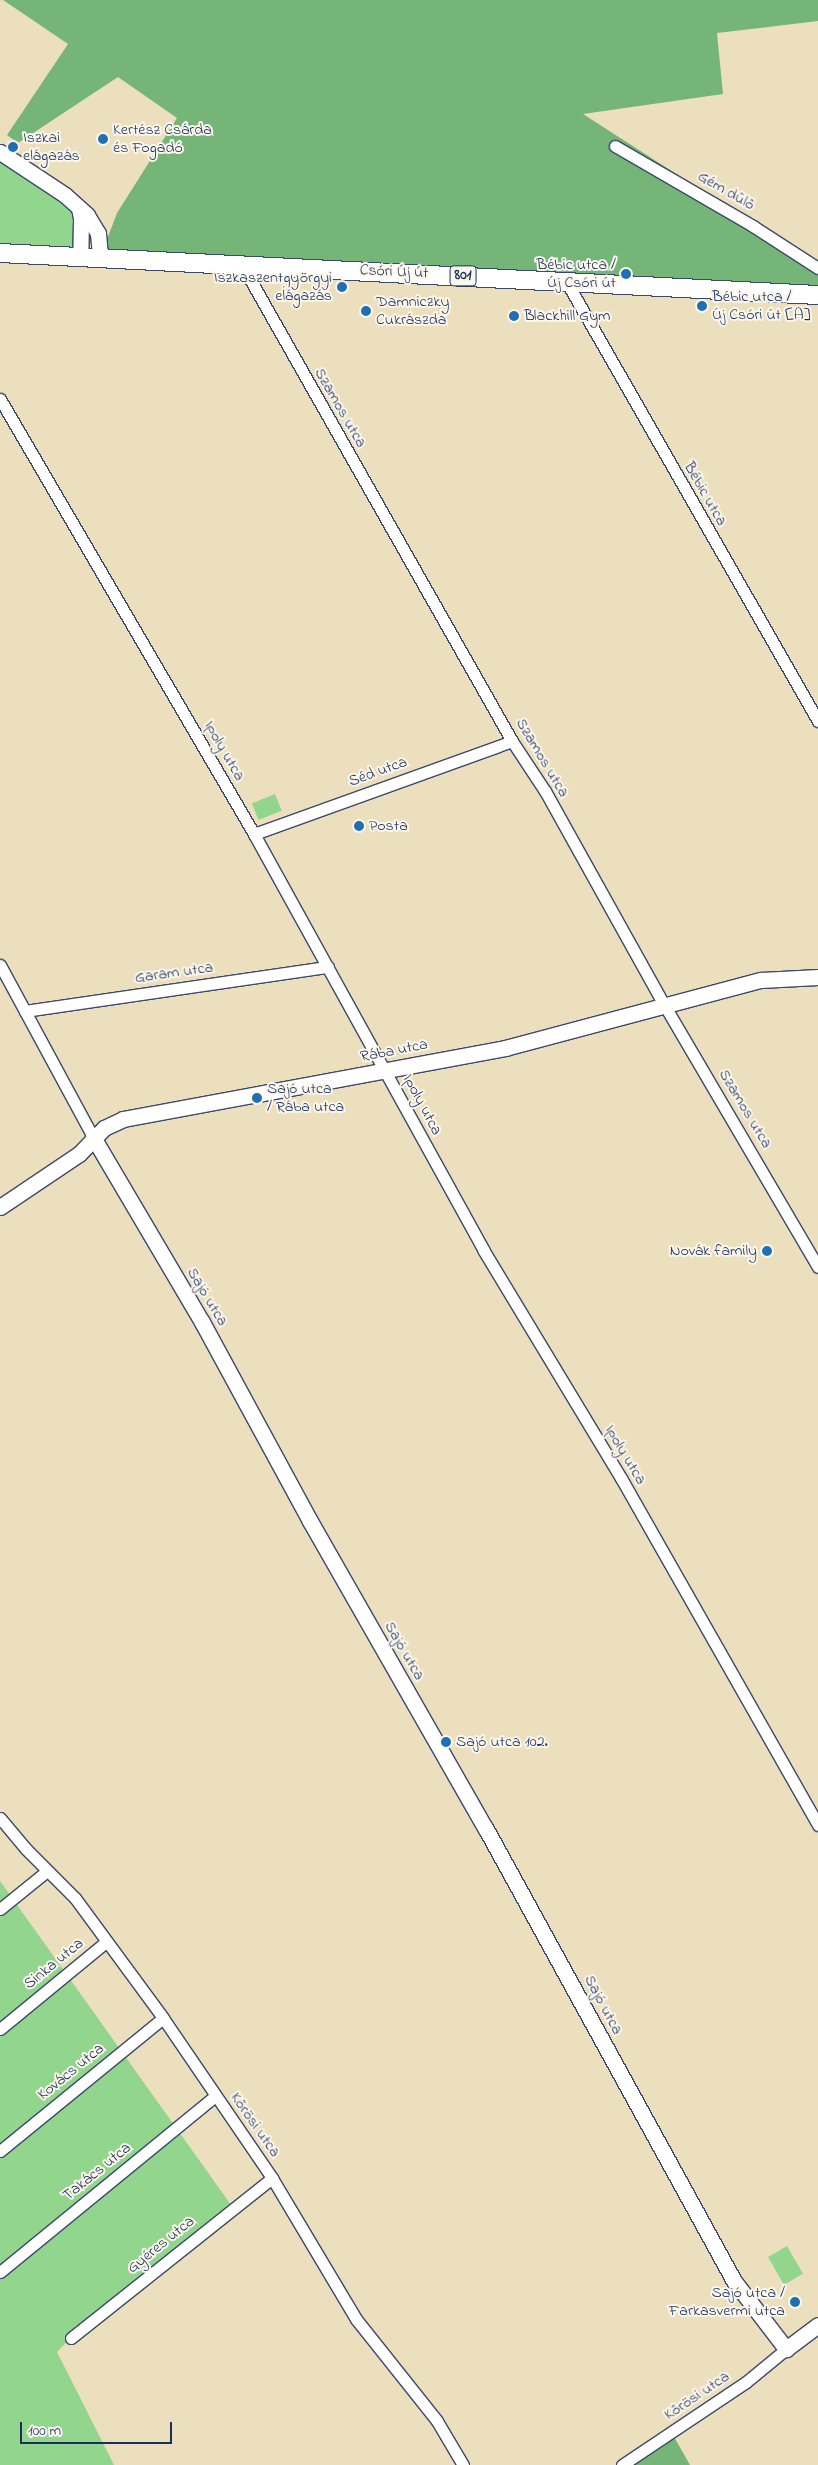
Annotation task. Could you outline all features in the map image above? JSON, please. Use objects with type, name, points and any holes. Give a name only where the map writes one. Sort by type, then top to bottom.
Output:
[{"type":"main road","name":"Csóri Új út","points":[[0,253],[818,295]]},
{"type":"street","name":"Gém dűlő","points":[[615,146],[753,226],[818,268]]},
{"type":"street","points":[[0,152],[65,195],[79,208],[98,234],[100,258]]},
{"type":"street","points":[[79,208],[82,218],[80,257]]},
{"type":"street","name":"Szamos utca","points":[[242,265],[512,741],[545,791],[666,1008],[818,1267]]},
{"type":"street","name":"Bébic utca","points":[[566,282],[818,721]]},
{"type":"street","name":"Ipoly utca","points":[[0,399],[254,834],[484,1251],[621,1478],[818,1825]]},
{"type":"street","name":"Séd utca","points":[[254,834],[512,741]]},
{"type":"street","name":"Sajó utca","points":[[0,965],[93,1137],[202,1322],[310,1521],[500,1854],[686,2197],[734,2281],[786,2349]]},
{"type":"street","name":"Garam utca","points":[[25,1010],[328,967]]},
{"type":"street","name":"Rába utca","points":[[0,1207],[79,1154],[93,1137],[123,1119],[385,1071],[550,1038],[666,1008],[761,980],[818,977]]},
{"type":"street","name":"Kőrösi utca","points":[[0,1818],[47,1871],[75,1898],[163,2018],[272,2178],[356,2319],[436,2421],[463,2465]]},
{"type":"street","points":[[0,1909],[47,1871]]},
{"type":"street","name":"Sinka utca","points":[[0,2029],[106,1942]]},
{"type":"street","name":"Kovács utca","points":[[0,2150],[163,2018]]},
{"type":"street","name":"Takács utca","points":[[0,2272],[216,2096]]},
{"type":"street","name":"Gyéres utca","points":[[71,2338],[272,2178]]},
{"type":"street","points":[[786,2349],[818,2326]]},
{"type":"street","name":"Kőrösi utca","points":[[622,2465],[746,2382],[786,2349]]},
{"type":"green space","points":[[3,0],[818,0],[818,21],[717,33],[723,94],[583,114],[818,265],[818,295],[100,258],[117,213],[177,118],[118,77],[18,143],[7,135],[68,44]]},
{"type":"green space","points":[[0,152],[74,203],[80,257],[0,253]]},
{"type":"green space","points":[[275,794],[282,811],[259,820],[252,803]]},
{"type":"green space","points":[[0,1881],[234,2209],[70,2338],[57,2352],[114,2465],[0,2465]]},
{"type":"green space","points":[[787,2246],[803,2274],[784,2285],[768,2257]]},
{"type":"green space","points":[[673,2435],[690,2465],[631,2465]]},
{"type":"place","name":"Kertész Csárda és Fogadó","points":[[103,139]]},
{"type":"place","name":"Iszkai elágazás","points":[[13,147]]},
{"type":"place","name":"Bébic utca / Új Csóri út","points":[[626,274]]},
{"type":"place","name":"Iszkaszentgyörgyi elágazás","points":[[342,287]]},
{"type":"place","name":"Bébic utca / Új Csóri út [A]","points":[[702,306]]},
{"type":"place","name":"Damniczky Cukrászda","points":[[366,311]]},
{"type":"place","name":"Blackhill Gym","points":[[514,316]]},
{"type":"place","name":"Posta","points":[[359,826]]},
{"type":"place","name":"Sajó utca / Rába utca","points":[[257,1098]]},
{"type":"place","name":"Novák family","points":[[767,1251]]},
{"type":"place","name":"Sajó utca 102.","points":[[446,1742]]},
{"type":"place","name":"Sajó utca / Farkasvermi utca","points":[[795,2302]]}]
